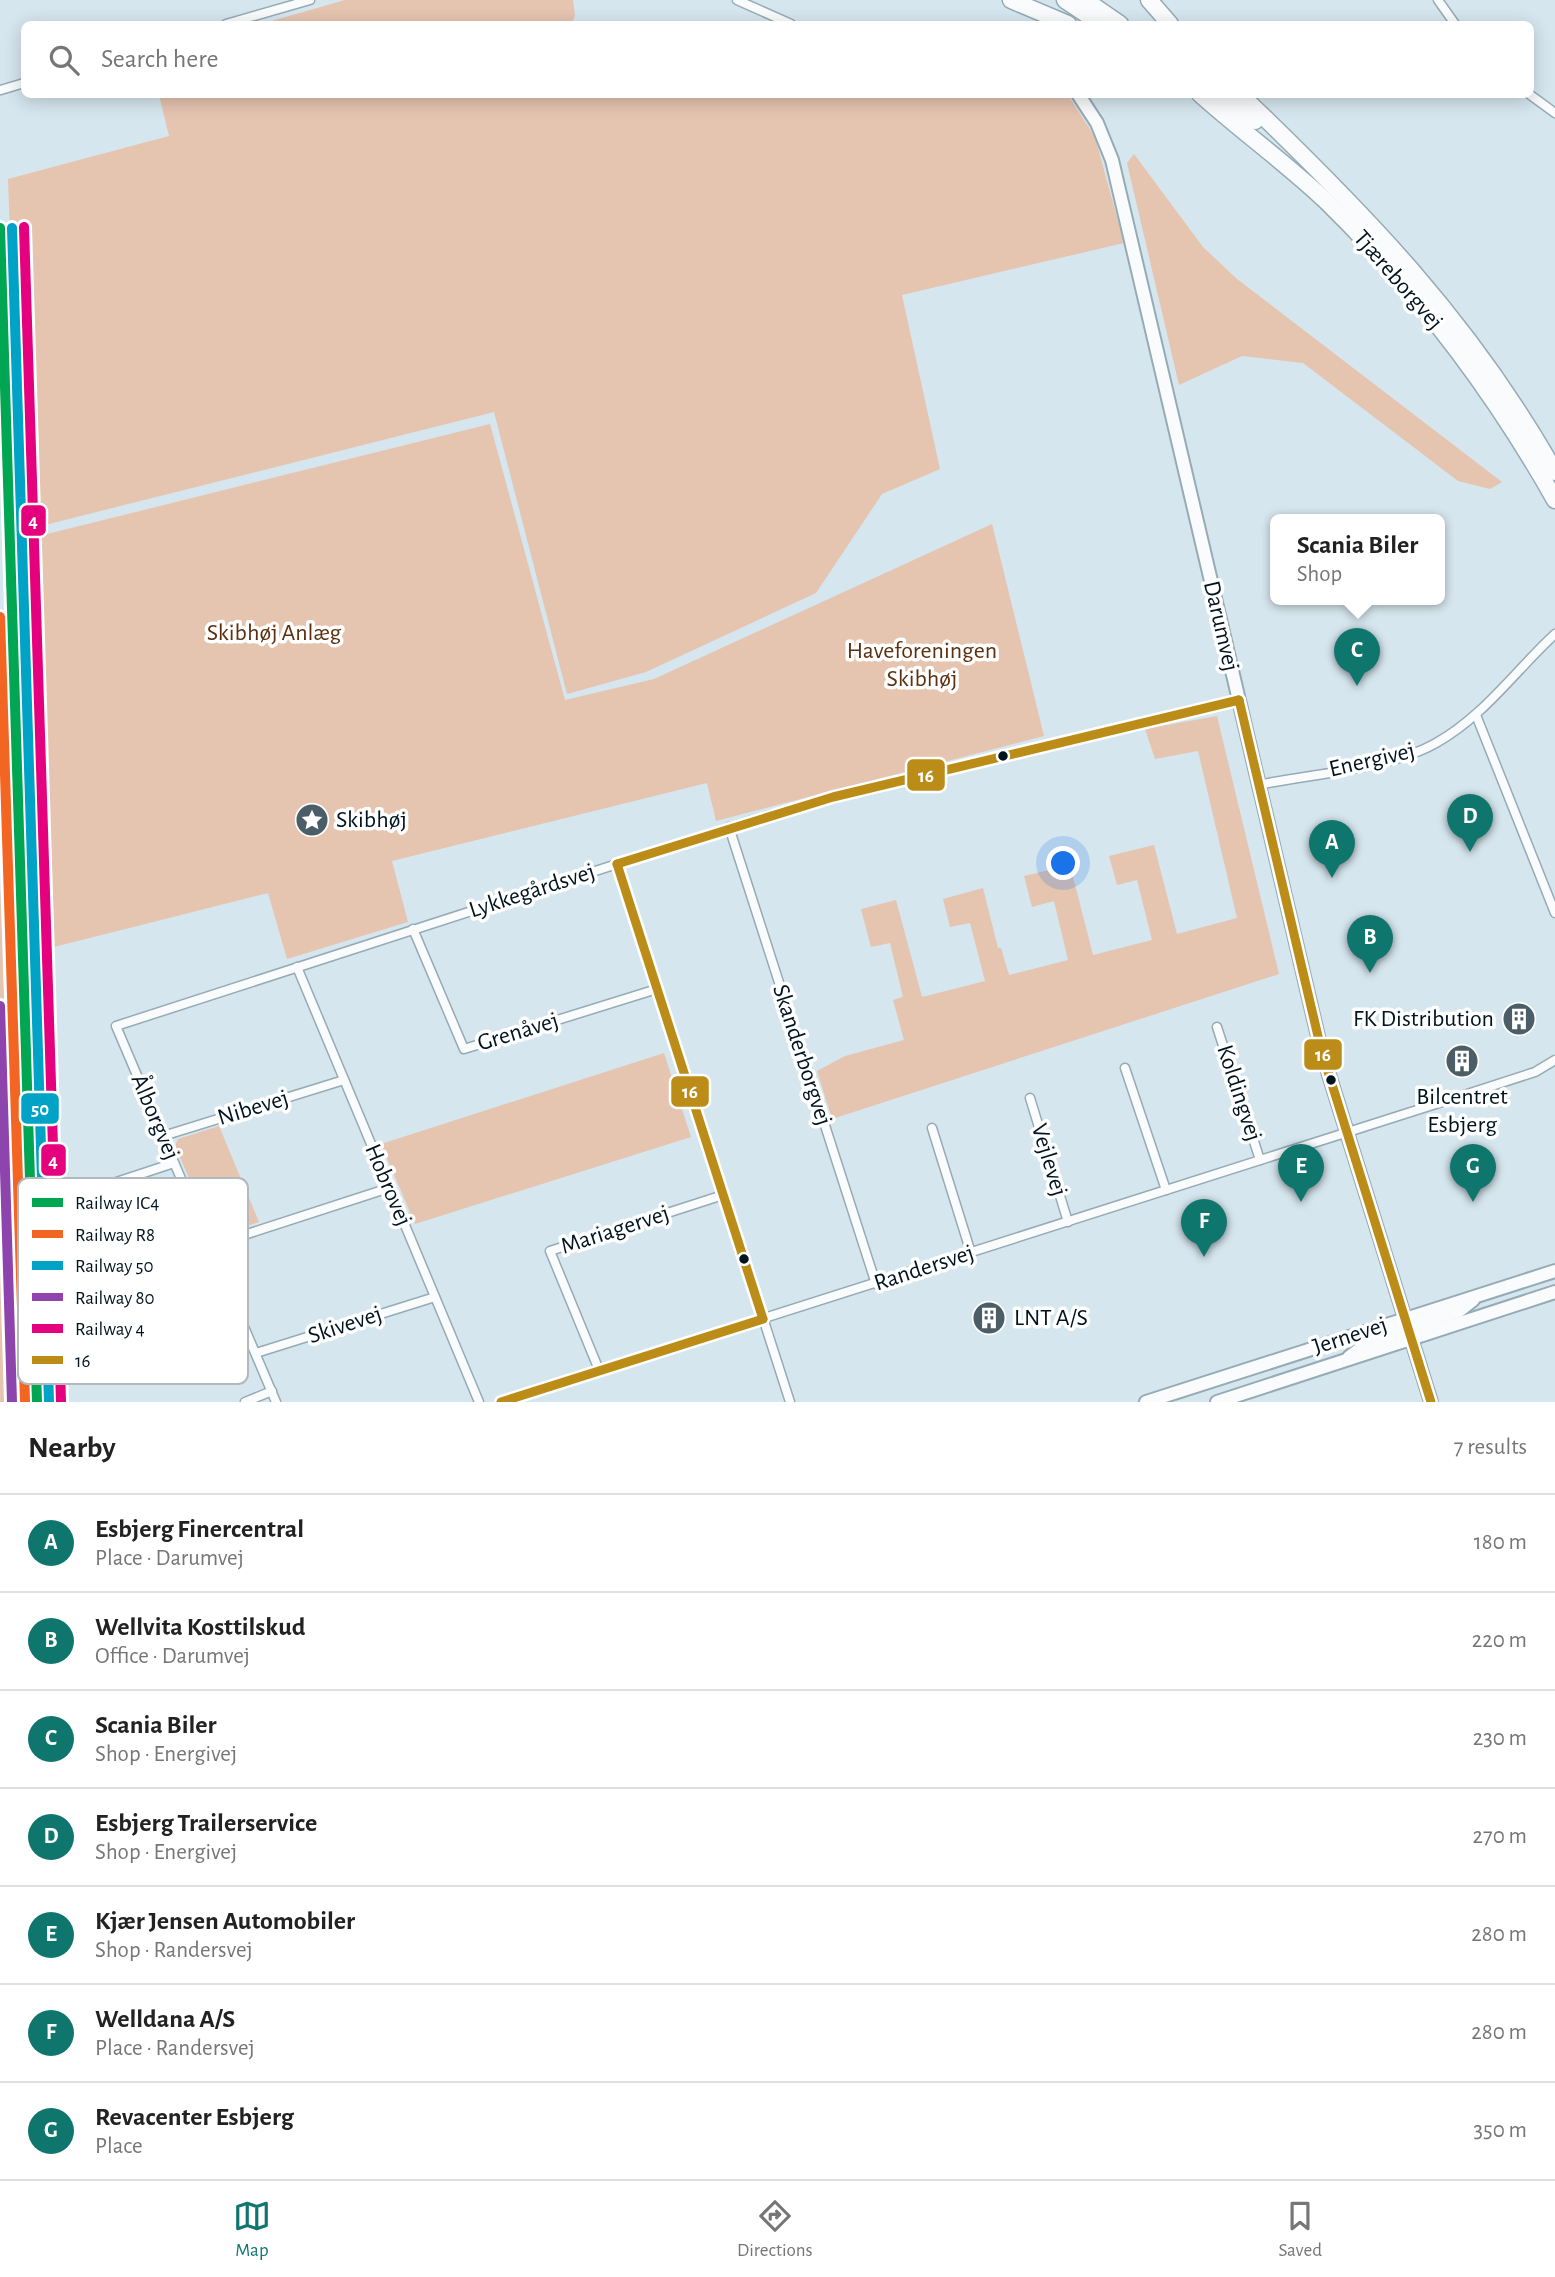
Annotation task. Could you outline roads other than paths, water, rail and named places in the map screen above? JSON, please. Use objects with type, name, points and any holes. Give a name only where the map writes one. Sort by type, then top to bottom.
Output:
[{"type":"highway","points":[[1011,0],[1061,21]]},
{"type":"highway","points":[[1065,0],[1096,21]]},
{"type":"highway","points":[[1085,0],[1116,21]]},
{"type":"highway","points":[[1149,0],[1167,21]]},
{"type":"highway","name":"Tjæreborgvej","points":[[1244,98],[1402,256],[1471,340],[1525,419],[1555,472]]},
{"type":"highway","name":"Tjæreborgvej","points":[[1218,101],[1321,172]]},
{"type":"highway","name":"Tjæreborgvej","points":[[1218,101],[1325,200],[1423,305],[1474,371],[1528,452],[1555,500]]},
{"type":"street","points":[[236,21],[310,0]]},
{"type":"street","points":[[737,0],[784,21]]},
{"type":"street","points":[[1438,0],[1453,21]]},
{"type":"street","points":[[1,90],[21,84]]},
{"type":"street","name":"Darumvej","points":[[1081,98],[1097,123],[1112,160],[1321,1049],[1431,1402]]},
{"type":"street","points":[[1534,98],[1555,113]]},
{"type":"street","name":"Energivej","points":[[1258,785],[1393,760],[1436,744],[1476,715],[1555,635]]},
{"type":"street","name":"Lykkegårdsvej","points":[[116,1026],[729,827],[865,789],[1238,700]]},
{"type":"street","points":[[1476,715],[1555,913]]},
{"type":"street","name":"Skanderborgvej","points":[[729,827],[876,1284]]},
{"type":"street","points":[[617,864],[790,1402]]},
{"type":"street","name":"Grenåvej","points":[[413,929],[464,1049],[657,989]]},
{"type":"street","name":"Hobrovej","points":[[297,967],[479,1402]]},
{"type":"street","name":"Ålborgvej","points":[[116,1026],[181,1178]]},
{"type":"street","name":"Koldingvej","points":[[1217,1027],[1260,1160]]},
{"type":"street","points":[[1346,1132],[1535,1072],[1555,1060]]},
{"type":"street","points":[[1125,1068],[1166,1191]]},
{"type":"street","name":"Nibevej","points":[[163,1136],[344,1080]]},
{"type":"street","name":"Vejlevej","points":[[1030,1098],[1069,1222]]},
{"type":"street","points":[[932,1128],[971,1253]]},
{"type":"street","name":"Randersvej","points":[[501,1402],[1346,1132]]},
{"type":"street","points":[[128,1178],[174,1163]]},
{"type":"street","points":[[248,1234],[389,1188]]},
{"type":"street","name":"Mariagervej","points":[[599,1370],[550,1251],[723,1195]]},
{"type":"street","name":"Jernevej","points":[[1146,1402],[1555,1271]]},
{"type":"street","name":"Jernevej","points":[[1217,1402],[1555,1292]]},
{"type":"street","points":[[1410,1340],[1414,1326],[1458,1311],[1479,1295]]},
{"type":"street","name":"Skivevej","points":[[256,1353],[435,1297]]},
{"type":"street","points":[[1343,1362],[1365,1345],[1399,1332],[1403,1319]]},
{"type":"street","name":"Ålborgvej","points":[[248,1334],[276,1402]]},
{"type":"street","points":[[245,1402],[272,1391]]},
{"type":"rail line","name":"4","points":[[24,227],[54,1178]]},
{"type":"rail line","name":"IC4","points":[[0,228],[30,1178]]},
{"type":"rail line","name":"50","points":[[12,228],[42,1178]]},
{"type":"rail line","name":"R8","points":[[0,617],[18,1182]]},
{"type":"rail line","name":"80","points":[[0,1006],[12,1402]]},
{"type":"rail line","name":"R8","points":[[24,1384],[25,1402]]},
{"type":"rail line","name":"IC4","points":[[36,1384],[37,1402]]},
{"type":"rail line","name":"50","points":[[48,1384],[49,1402]]},
{"type":"rail line","name":"4","points":[[60,1384],[61,1401]]},
{"type":"place","name":"Scania Biler","points":[[1357,686]]},
{"type":"place","name":"Skibhøj","points":[[312,820]]},
{"type":"place","name":"Esbjerg Trailerservice","points":[[1470,852]]},
{"type":"place","name":"Esbjerg Finercentral","points":[[1332,878]]},
{"type":"place","name":"Wellvita Kosttilskud","points":[[1370,973]]},
{"type":"place","name":"FK Distribution","points":[[1519,1019]]},
{"type":"place","name":"Bilcentret Esbjerg","points":[[1462,1061]]},
{"type":"place","name":"Kjær Jensen Automobiler","points":[[1301,1202]]},
{"type":"place","name":"Revacenter Esbjerg","points":[[1473,1202]]},
{"type":"place","name":"Welldana A/S","points":[[1204,1257]]},
{"type":"place","name":"LNT A/S","points":[[989,1318]]},
{"type":"park label","name":"Skibhøj Anlæg","points":[[274,633]]},
{"type":"park label","name":"Haveforeningen Skibhøj","points":[[922,665]]}]
